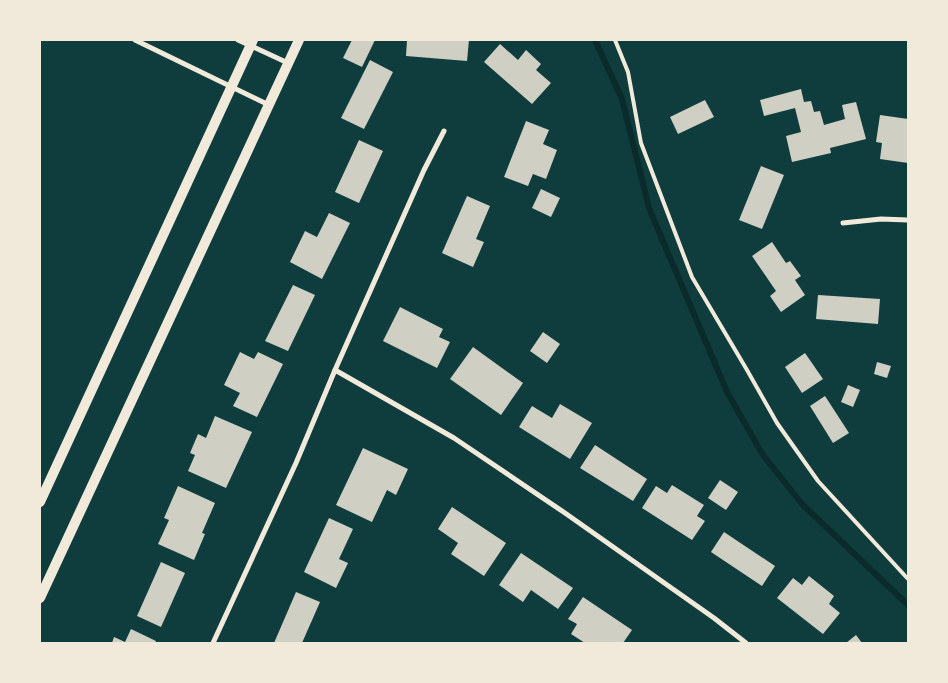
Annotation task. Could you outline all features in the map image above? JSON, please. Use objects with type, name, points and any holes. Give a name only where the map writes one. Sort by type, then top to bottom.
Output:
[{"type":"main road","points":[[40,598],[299,40]]},
{"type":"main road","points":[[40,502],[251,43]]},
{"type":"street","points":[[135,40],[269,104]]},
{"type":"street","points":[[238,40],[251,43],[288,64]]},
{"type":"street","points":[[213,643],[296,463],[334,370],[424,170],[444,131]]},
{"type":"street","points":[[843,223],[881,219],[908,220]]},
{"type":"street","points":[[334,370],[454,438],[566,513],[714,618],[746,643]]},
{"type":"lane","points":[[615,40],[628,72],[641,143],[692,277],[776,423],[818,481],[908,579]]},
{"type":"building","points":[[352,40],[375,40],[362,67],[343,58]]},
{"type":"building","points":[[407,40],[469,40],[467,61],[406,56]]},
{"type":"building","points":[[500,44],[518,60],[526,50],[541,64],[536,70],[551,83],[532,104],[484,62]]},
{"type":"building","points":[[370,60],[393,72],[364,129],[341,118]]},
{"type":"building","points":[[801,89],[804,102],[811,101],[814,112],[820,111],[824,125],[845,119],[842,105],[856,102],[866,139],[830,148],[831,153],[792,162],[786,136],[801,132],[795,108],[764,116],[760,100]]},
{"type":"building","points":[[705,100],[714,117],[678,134],[670,117]]},
{"type":"building","points":[[880,115],[908,119],[908,163],[880,159],[882,143],[876,142]]},
{"type":"building","points":[[526,121],[549,130],[543,144],[557,150],[546,179],[533,174],[528,186],[504,177]]},
{"type":"building","points":[[359,140],[383,151],[359,203],[335,192]]},
{"type":"building","points":[[761,166],[784,175],[762,229],[739,220]]},
{"type":"building","points":[[541,189],[560,198],[551,217],[532,208]]},
{"type":"building","points":[[467,196],[490,206],[476,239],[484,242],[473,267],[442,253]]},
{"type":"building","points":[[329,213],[350,223],[322,279],[290,262],[305,231],[317,237]]},
{"type":"building","points":[[772,242],[786,263],[790,261],[801,276],[795,280],[805,295],[781,312],[770,296],[776,291],[752,256]]},
{"type":"building","points":[[293,285],[315,295],[288,351],[265,341]]},
{"type":"building","points":[[818,295],[880,299],[878,324],[816,319]]},
{"type":"building","points":[[400,307],[443,329],[439,337],[450,342],[437,368],[383,341]]},
{"type":"building","points":[[543,332],[560,344],[547,363],[530,351]]},
{"type":"building","points":[[473,347],[523,383],[501,415],[450,379]]},
{"type":"building","points":[[240,352],[254,359],[258,352],[283,364],[257,417],[233,406],[240,393],[224,385]]},
{"type":"building","points":[[805,353],[823,379],[802,393],[785,367]]},
{"type":"building","points":[[877,362],[891,366],[887,378],[874,374]]},
{"type":"building","points":[[848,385],[860,390],[853,407],[841,402]]},
{"type":"building","points":[[825,396],[849,433],[833,443],[810,406]]},
{"type":"building","points":[[560,404],[592,423],[570,459],[519,427],[532,406],[552,418]]},
{"type":"building","points":[[215,416],[252,432],[226,488],[188,471],[195,455],[190,453],[198,434],[206,438]]},
{"type":"building","points":[[595,445],[647,479],[633,501],[580,468]]},
{"type":"building","points":[[363,448],[408,469],[396,495],[387,490],[372,522],[336,505]]},
{"type":"building","points":[[720,480],[738,492],[726,510],[708,498]]},
{"type":"building","points":[[672,485],[704,505],[697,516],[705,521],[692,540],[642,508],[656,486],[667,493]]},
{"type":"building","points":[[178,486],[215,503],[202,533],[205,534],[194,560],[158,544],[169,520],[164,518]]},
{"type":"building","points":[[452,507],[506,543],[484,576],[451,554],[458,543],[438,529]]},
{"type":"building","points":[[329,518],[353,529],[339,559],[348,563],[336,588],[304,572]]},
{"type":"building","points":[[724,532],[775,566],[762,586],[711,552]]},
{"type":"building","points":[[521,553],[573,588],[558,609],[531,590],[523,602],[499,585]]},
{"type":"building","points":[[161,562],[185,573],[161,627],[137,616]]},
{"type":"building","points":[[809,576],[834,596],[829,604],[840,613],[823,634],[777,598],[793,578],[802,585]]},
{"type":"building","points":[[296,592],[320,602],[302,643],[274,643]]},
{"type":"building","points":[[583,597],[632,630],[623,643],[585,643],[571,634],[577,624],[568,619]]},
{"type":"building","points":[[131,629],[156,641],[155,643],[112,643],[114,637],[125,642]]},
{"type":"building","points":[[856,635],[862,643],[846,643]]},
{"type":"waterway","points":[[595,40],[622,99],[649,208],[727,392],[763,455],[802,504],[908,605]]}]
